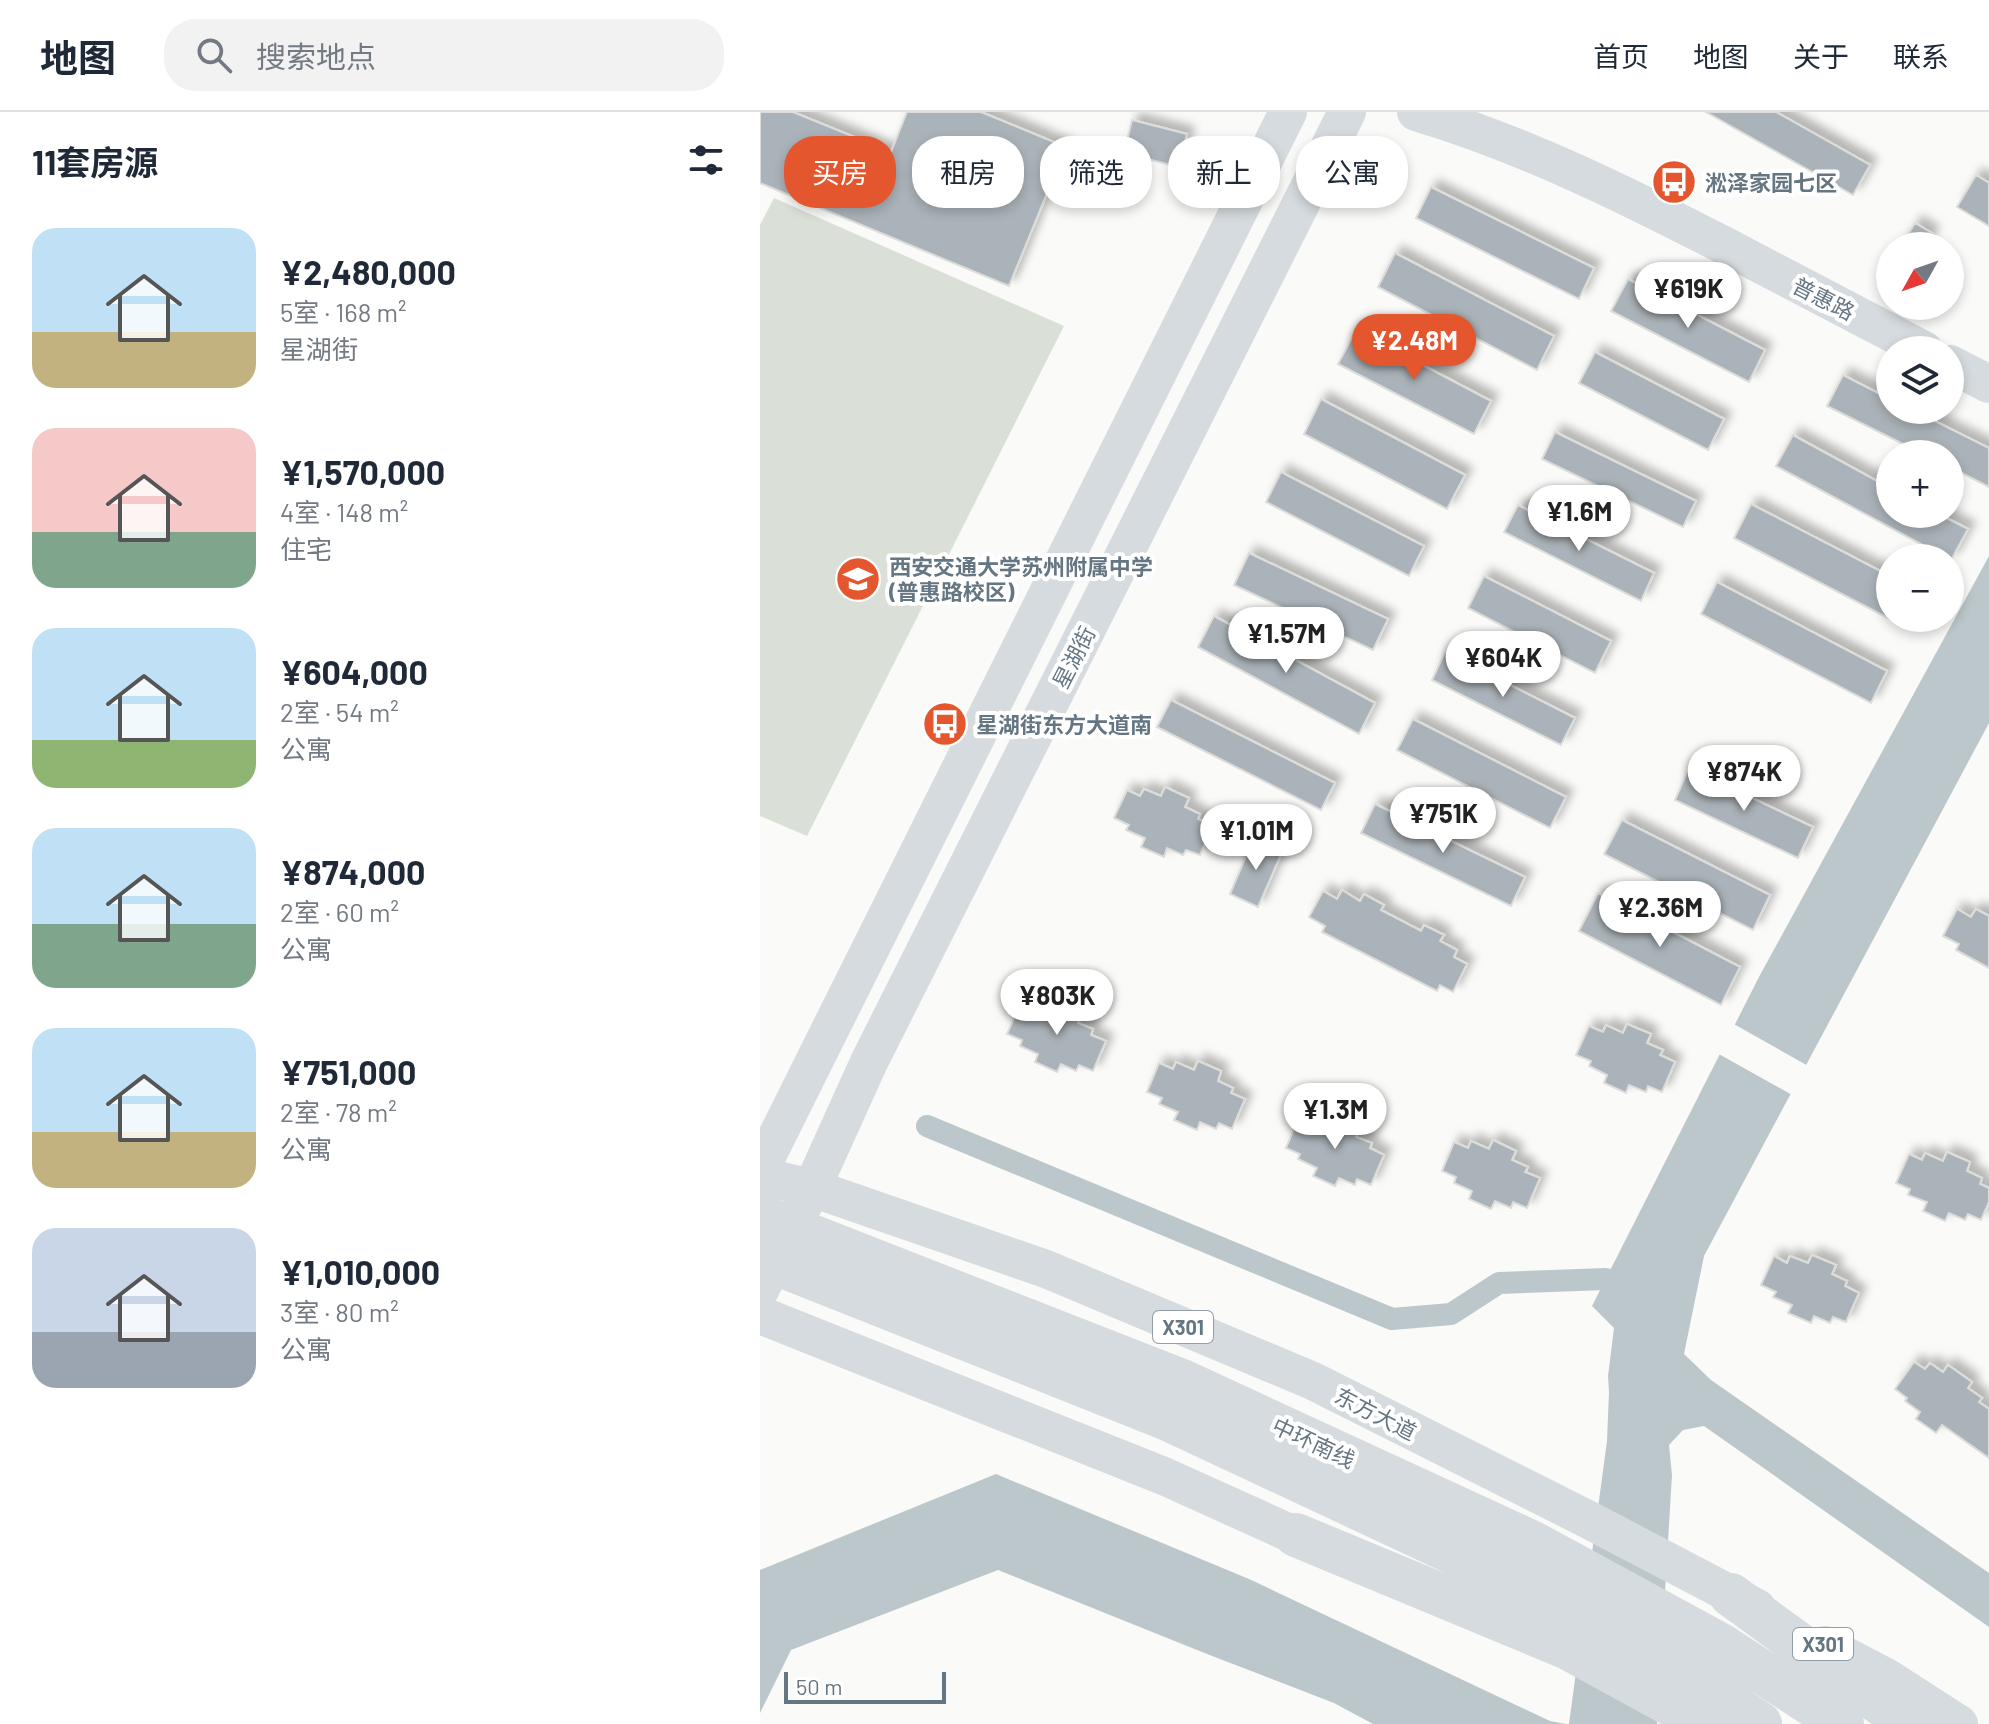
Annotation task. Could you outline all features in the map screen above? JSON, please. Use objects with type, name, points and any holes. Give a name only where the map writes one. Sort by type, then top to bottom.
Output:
[{"type":"highway","name":"中环南线","points":[[760,1216],[1182,1381],[1533,1543],[1719,1644],[1842,1724]]},
{"type":"highway","name":"中环南线","points":[[760,1257],[1168,1419],[1514,1581],[1698,1682],[1760,1724]]},
{"type":"highway","points":[[1296,1535],[1568,1648],[1707,1724]]},
{"type":"highway","points":[[1731,1595],[1909,1724]]},
{"type":"main road","points":[[760,1173],[1288,112]]},
{"type":"main road","name":"星湖街","points":[[760,1290],[812,1188],[869,1062],[1347,112]]},
{"type":"main road","name":"普惠路","points":[[1416,112],[1539,156],[1624,195],[1897,336]]},
{"type":"main road","points":[[1964,371],[1989,384]]},
{"type":"main road","name":"东方大道","points":[[760,1173],[1046,1269],[1299,1375],[1684,1569],[1886,1677],[1959,1724]]},
{"type":"main road","points":[[760,1315],[1166,1477],[1296,1535],[1667,1724]]},
{"type":"shaded area","name":"西安交通大学苏州附属中学 (普惠路校区)","points":[[774,198],[784,202],[784,208],[797,208],[1064,326],[807,836],[760,816],[760,225]]},
{"type":"shaded area","points":[[1989,556],[1989,723],[1704,1256],[1684,1354],[1711,1380],[1989,1573],[1989,1627],[1704,1426],[1683,1430],[1669,1445],[1672,1475],[1657,1724],[1569,1724],[1607,1441],[1608,1376],[1614,1328],[1592,1306],[1759,977],[1947,632],[1964,632],[1964,602]]},
{"type":"shaded area","points":[[996,1474],[1249,1579],[1550,1721],[1566,1724],[1373,1724],[1334,1703],[998,1570],[791,1650],[760,1713],[760,1570]]},
{"type":"pier","points":[[1732,1023],[1810,1067],[1794,1096],[1717,1053]]},
{"type":"building","points":[[760,112],[793,112],[852,136],[784,136],[784,193],[760,183]]},
{"type":"building","points":[[907,112],[981,112],[1040,136],[1041,208],[1009,286],[820,208],[896,208],[896,140]]},
{"type":"building","points":[[1706,112],[1776,112],[1870,165],[1853,195]]},
{"type":"building","points":[[1132,120],[1187,134],[1168,136],[1168,164],[1152,160],[1152,136],[1128,136]]},
{"type":"building","points":[[1976,175],[1989,183],[1989,226],[1957,207]]},
{"type":"building","points":[[1431,187],[1594,268],[1579,299],[1416,218]]},
{"type":"building","points":[[1915,223],[1930,232],[1910,232]]},
{"type":"building","points":[[1395,253],[1554,336],[1537,370],[1378,287]]},
{"type":"building","points":[[1628,279],[1765,350],[1749,382],[1611,311]]},
{"type":"building","points":[[1356,330],[1491,401],[1474,434],[1338,364]]},
{"type":"building","points":[[1595,352],[1724,419],[1708,450],[1579,383]]},
{"type":"building","points":[[1843,375],[1876,392],[1876,424],[1941,424],[1989,448],[1989,487],[1964,474],[1964,440],[1895,440],[1827,406]]},
{"type":"building","points":[[1321,399],[1465,475],[1447,509],[1304,434]]},
{"type":"building","points":[[1555,432],[1696,501],[1683,527],[1542,459]]},
{"type":"building","points":[[1793,435],[1876,480],[1876,520],[1776,466]]},
{"type":"building","points":[[1281,472],[1424,546],[1409,576],[1266,502]]},
{"type":"building","points":[[1751,504],[1876,569],[1876,612],[1734,538]]},
{"type":"building","points":[[1518,505],[1654,573],[1641,601],[1504,532]]},
{"type":"building","points":[[1891,528],[1968,529],[1960,544],[1921,544]]},
{"type":"building","points":[[1249,553],[1388,619],[1373,650],[1234,585]]},
{"type":"building","points":[[1484,576],[1611,641],[1595,673],[1468,608]]},
{"type":"building","points":[[1717,582],[1887,671],[1871,703],[1701,614]]},
{"type":"building","points":[[1214,616],[1375,703],[1359,734],[1198,647]]},
{"type":"building","points":[[1445,652],[1575,718],[1561,745],[1432,680]]},
{"type":"building","points":[[1171,700],[1335,783],[1321,810],[1157,727]]},
{"type":"building","points":[[1413,719],[1566,797],[1550,828],[1397,750]]},
{"type":"building","points":[[1689,768],[1813,827],[1798,858],[1675,800]]},
{"type":"building","points":[[1165,787],[1189,798],[1185,807],[1200,814],[1198,819],[1213,825],[1200,855],[1186,850],[1183,855],[1167,848],[1164,857],[1141,847],[1145,838],[1126,830],[1129,825],[1114,818],[1127,790],[1140,796],[1144,789],[1161,796]]},
{"type":"building","points":[[1375,804],[1525,877],[1511,906],[1361,833]]},
{"type":"building","points":[[1622,820],[1770,895],[1753,930],[1604,854]]},
{"type":"building","points":[[1254,837],[1283,850],[1258,907],[1230,894]]},
{"type":"building","points":[[1342,890],[1360,901],[1364,894],[1384,905],[1381,910],[1421,931],[1424,925],[1444,935],[1440,941],[1457,950],[1454,957],[1467,964],[1453,992],[1440,985],[1437,991],[1322,932],[1325,926],[1309,917],[1323,891],[1337,899]]},
{"type":"building","points":[[1598,893],[1740,967],[1721,1005],[1579,931]]},
{"type":"building","points":[[1957,909],[1971,917],[1976,909],[1989,916],[1989,968],[1956,950],[1959,944],[1943,936]]},
{"type":"building","points":[[1058,1003],[1082,1013],[1078,1023],[1093,1029],[1091,1035],[1106,1041],[1093,1071],[1079,1065],[1076,1071],[1061,1064],[1057,1072],[1035,1062],[1038,1054],[1020,1046],[1022,1040],[1007,1034],[1020,1005],[1034,1011],[1037,1004],[1055,1012]]},
{"type":"building","points":[[1627,1024],[1651,1034],[1647,1043],[1663,1050],[1660,1055],[1675,1062],[1662,1092],[1648,1086],[1646,1092],[1629,1085],[1626,1093],[1604,1083],[1607,1075],[1589,1066],[1591,1061],[1576,1055],[1589,1026],[1603,1032],[1606,1025],[1623,1033]]},
{"type":"building","points":[[1198,1061],[1221,1071],[1218,1081],[1233,1088],[1231,1093],[1245,1099],[1232,1129],[1219,1123],[1216,1129],[1200,1122],[1197,1130],[1174,1120],[1178,1112],[1159,1104],[1162,1098],[1147,1092],[1159,1063],[1173,1069],[1176,1062],[1194,1070]]},
{"type":"building","points":[[1337,1117],[1360,1127],[1356,1137],[1372,1143],[1370,1148],[1384,1155],[1371,1185],[1357,1179],[1355,1185],[1339,1178],[1335,1186],[1313,1176],[1317,1168],[1298,1159],[1300,1154],[1286,1148],[1298,1119],[1312,1125],[1315,1118],[1333,1126]]},
{"type":"building","points":[[1493,1140],[1516,1151],[1512,1160],[1528,1167],[1525,1172],[1540,1178],[1527,1208],[1513,1202],[1511,1208],[1495,1201],[1491,1209],[1469,1199],[1472,1191],[1454,1183],[1456,1177],[1442,1171],[1454,1142],[1468,1148],[1471,1141],[1489,1149]]},
{"type":"building","points":[[1947,1152],[1970,1162],[1967,1171],[1982,1178],[1980,1184],[1989,1188],[1989,1202],[1981,1220],[1968,1214],[1965,1220],[1949,1213],[1945,1221],[1923,1211],[1927,1202],[1908,1195],[1910,1189],[1896,1183],[1909,1154],[1922,1160],[1925,1153],[1943,1161]]},
{"type":"building","points":[[1812,1255],[1836,1265],[1832,1274],[1847,1281],[1845,1286],[1859,1293],[1846,1322],[1833,1317],[1830,1323],[1814,1316],[1811,1323],[1788,1313],[1792,1305],[1773,1297],[1776,1292],[1761,1285],[1774,1256],[1787,1263],[1790,1256],[1808,1263]]},
{"type":"building","points":[[1914,1362],[1925,1369],[1930,1363],[1943,1372],[1948,1365],[1972,1382],[1968,1388],[1982,1398],[1979,1402],[1989,1409],[1989,1458],[1942,1425],[1936,1433],[1916,1419],[1920,1412],[1895,1389]]},
{"type":"waterway","points":[[927,1126],[1392,1319],[1451,1314],[1499,1283],[1606,1279]]},
{"type":"place","name":"淞泽家园七区","points":[[1674,182]]},
{"type":"place","name":"西安交通大学苏州附属中学 (普惠路校区)","points":[[858,579]]},
{"type":"place","name":"星湖街东方大道南","points":[[945,724]]}]
